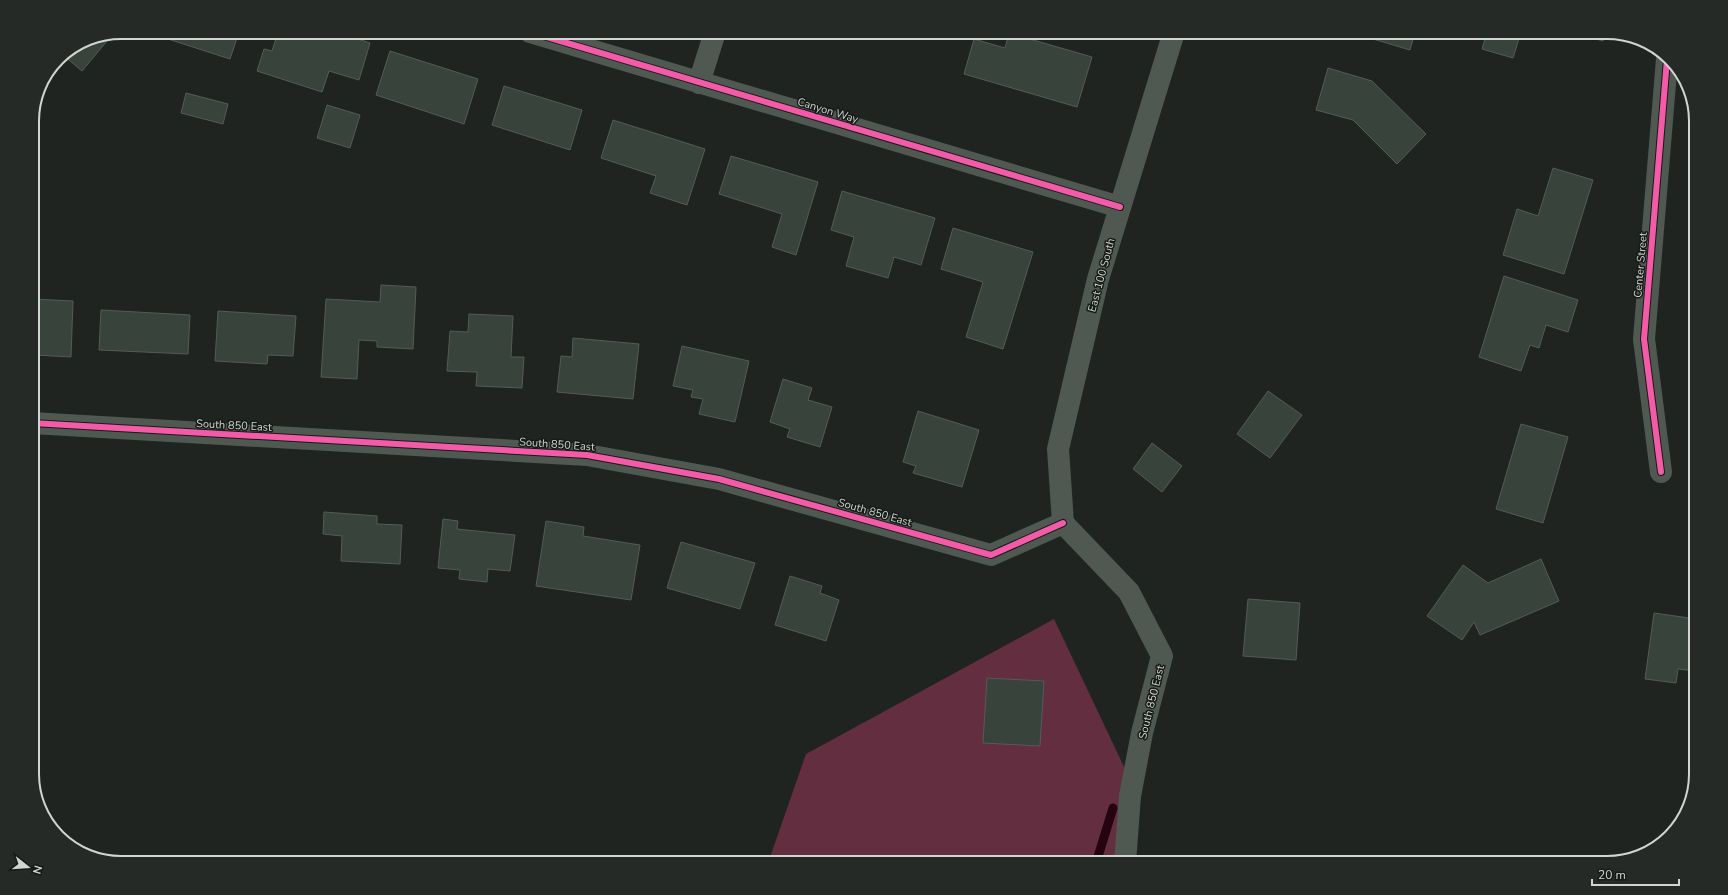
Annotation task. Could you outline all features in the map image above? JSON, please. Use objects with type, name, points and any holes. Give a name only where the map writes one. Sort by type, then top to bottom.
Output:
[{"type":"street","name":"Canyon Way","points":[[553,39],[1120,207]]},
{"type":"street","points":[[699,83],[713,39]]},
{"type":"street","name":"East 100 South","points":[[1063,523],[1058,449],[1098,279],[1172,39]]},
{"type":"street","name":"Center Street","points":[[1661,472],[1644,338],[1667,65]]},
{"type":"street","name":"South 850 East","points":[[39,423],[587,455],[719,479],[991,555],[1063,523],[1129,592],[1162,656],[1142,733],[1130,796],[1125,856]]},
{"type":"shaded area","points":[[1054,619],[1135,790],[1134,856],[770,856],[806,754]]},
{"type":"building","points":[[168,39],[237,39],[230,59]]},
{"type":"building","points":[[276,39],[358,39],[370,43],[359,80],[329,71],[322,92],[257,71],[264,49],[272,51]]},
{"type":"building","points":[[974,39],[1005,48],[1007,39],[1030,39],[1092,57],[1077,107],[964,74]]},
{"type":"building","points":[[1373,39],[1413,39],[1410,50]]},
{"type":"building","points":[[1485,39],[1519,39],[1513,58],[1482,49]]},
{"type":"building","points":[[107,41],[82,71],[67,59],[89,45]]},
{"type":"building","points":[[390,51],[478,79],[464,124],[376,95]]},
{"type":"building","points":[[1328,68],[1372,81],[1426,134],[1397,164],[1353,120],[1316,110]]},
{"type":"building","points":[[504,86],[582,110],[570,150],[492,125]]},
{"type":"building","points":[[186,93],[228,104],[223,124],[181,113]]},
{"type":"building","points":[[327,105],[360,115],[350,148],[317,138]]},
{"type":"building","points":[[613,120],[705,149],[687,205],[650,193],[656,176],[601,158]]},
{"type":"building","points":[[731,156],[818,182],[796,255],[772,247],[782,214],[719,194]]},
{"type":"building","points":[[1553,168],[1593,180],[1564,274],[1503,255],[1517,209],[1538,216]]},
{"type":"building","points":[[842,191],[935,218],[921,265],[894,257],[888,278],[846,266],[854,237],[831,230]]},
{"type":"building","points":[[953,228],[1033,252],[1003,349],[966,337],[983,282],[941,269]]},
{"type":"building","points":[[1504,276],[1578,300],[1568,332],[1546,325],[1539,348],[1530,345],[1521,371],[1479,357]]},
{"type":"building","points":[[381,285],[416,287],[413,349],[377,347],[377,341],[359,340],[357,379],[321,377],[326,299],[380,302]]},
{"type":"building","points":[[39,299],[73,301],[71,357],[39,355]]},
{"type":"building","points":[[101,310],[190,315],[188,354],[99,350]]},
{"type":"building","points":[[218,311],[296,316],[293,356],[268,355],[267,364],[215,361]]},
{"type":"building","points":[[469,314],[513,316],[511,357],[524,357],[522,388],[476,386],[477,372],[447,371],[450,331],[468,332]]},
{"type":"building","points":[[573,338],[639,344],[633,399],[557,392],[561,356],[572,357]]},
{"type":"building","points":[[682,346],[749,361],[735,422],[699,414],[703,399],[691,397],[693,390],[673,386]]},
{"type":"building","points":[[783,379],[812,388],[808,400],[832,407],[820,447],[787,437],[790,429],[770,422]]},
{"type":"building","points":[[1268,391],[1302,415],[1270,458],[1237,434]]},
{"type":"building","points":[[918,411],[979,430],[962,487],[913,473],[916,466],[903,462]]},
{"type":"building","points":[[1521,424],[1568,437],[1543,523],[1496,509]]},
{"type":"building","points":[[1152,443],[1182,466],[1162,492],[1133,469]]},
{"type":"building","points":[[324,512],[377,516],[377,524],[402,525],[400,564],[341,561],[342,536],[323,534]]},
{"type":"building","points":[[443,519],[458,521],[457,529],[515,535],[510,571],[488,569],[487,582],[459,579],[460,570],[438,568]]},
{"type":"building","points":[[546,521],[584,527],[583,536],[640,545],[631,600],[536,586]]},
{"type":"building","points":[[681,542],[755,563],[740,609],[667,588]]},
{"type":"building","points":[[1541,559],[1559,601],[1480,635],[1474,622],[1462,640],[1427,616],[1463,565],[1488,583]]},
{"type":"building","points":[[790,576],[822,586],[820,593],[839,600],[826,641],[775,625]]},
{"type":"building","points":[[1248,599],[1300,603],[1296,660],[1243,656]]},
{"type":"building","points":[[1654,613],[1689,618],[1689,670],[1678,669],[1676,683],[1645,679]]},
{"type":"building","points":[[987,678],[1044,681],[1040,746],[983,743]]},
{"type":"waterway","points":[[1098,856],[1113,808]]},
{"type":"cycle path","points":[[554,39],[1120,207]]},
{"type":"cycle path","points":[[1661,472],[1644,339],[1667,65]]},
{"type":"cycle path","points":[[39,423],[587,455],[719,479],[991,555],[1063,523]]}]
